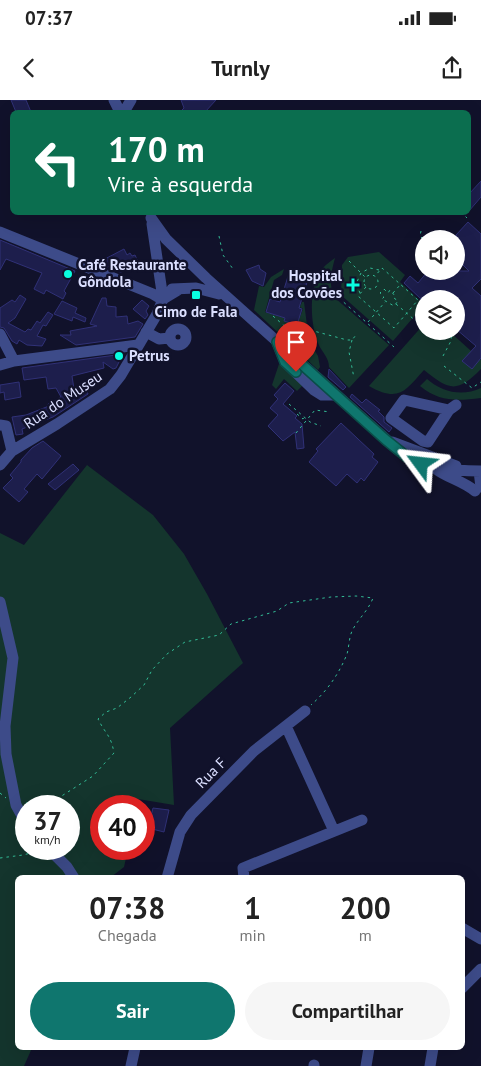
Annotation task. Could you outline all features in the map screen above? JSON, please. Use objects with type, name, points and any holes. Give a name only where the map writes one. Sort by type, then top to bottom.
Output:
[{"type":"street","points":[[151,215],[175,248],[200,272],[386,440],[407,457],[434,468],[479,492]]},
{"type":"street","points":[[151,215],[163,300]]},
{"type":"street","points":[[0,232],[153,294],[163,300]]},
{"type":"street","points":[[158,257],[164,248],[175,248]]},
{"type":"street","points":[[193,288],[197,283],[200,272]]},
{"type":"street","points":[[161,278],[169,287],[178,290],[205,289],[228,298]]},
{"type":"street","points":[[163,300],[178,290]]},
{"type":"street","name":"Rua do Museu","points":[[0,465],[12,450],[57,424],[110,389],[146,332],[163,300]]},
{"type":"street","points":[[146,332],[162,340],[170,338]]},
{"type":"street","points":[[0,334],[14,361]]},
{"type":"street","points":[[0,365],[14,361],[138,344]]},
{"type":"street","points":[[404,400],[452,408],[428,442],[423,441],[401,425],[391,418],[404,400]]},
{"type":"street","points":[[0,425],[6,426],[12,450]]},
{"type":"street","points":[[386,440],[401,425]]},
{"type":"street","points":[[431,438],[442,443]]},
{"type":"street","points":[[386,440],[474,471]]},
{"type":"street","points":[[434,468],[474,471]]},
{"type":"street","points":[[474,471],[479,492]]},
{"type":"street","points":[[0,602],[13,658],[5,726],[6,754],[15,802]]},
{"type":"street","name":"Rua F","points":[[167,875],[180,832],[191,815],[254,751],[305,710]]},
{"type":"street","points":[[286,726],[334,831]]},
{"type":"street","points":[[244,875],[243,868],[362,820]]},
{"type":"street","points":[[58,860],[67,867],[72,875]]},
{"type":"street","points":[[465,930],[481,939]]},
{"type":"street","points":[[465,985],[481,969]]},
{"type":"street","points":[[131,1066],[135,1050]]},
{"type":"street","points":[[366,1066],[369,1050]]},
{"type":"street","points":[[430,1066],[433,1050]]},
{"type":"path","points":[[219,236],[223,255],[234,270]]},
{"type":"path","points":[[348,262],[365,277]]},
{"type":"path","points":[[375,276],[380,271],[382,268],[418,300],[394,328],[358,296],[360,293],[356,284],[361,273],[370,268],[380,271]]},
{"type":"path","points":[[365,277],[375,276]]},
{"type":"path","points":[[375,276],[376,286]]},
{"type":"path","points":[[365,277],[366,287]]},
{"type":"path","points":[[393,293],[401,284]]},
{"type":"path","points":[[366,287],[376,286]]},
{"type":"path","points":[[376,286],[382,291],[384,289],[393,293]]},
{"type":"path","points":[[360,293],[366,287]]},
{"type":"path","points":[[382,291],[380,293],[385,302],[394,306],[396,304],[415,320]]},
{"type":"path","points":[[393,293],[394,298],[398,301],[396,304]]},
{"type":"path","points":[[338,298],[394,347]]},
{"type":"path","points":[[367,322],[385,302]]},
{"type":"path","points":[[273,316],[304,343],[315,346]]},
{"type":"path","points":[[291,333],[294,325]]},
{"type":"path","points":[[310,330],[352,340]]},
{"type":"path","points":[[354,378],[349,352],[352,340],[356,335]]},
{"type":"path","points":[[443,356],[452,340]]},
{"type":"path","points":[[444,366],[472,388],[481,382]]},
{"type":"path","points":[[288,404],[307,420],[321,426]]},
{"type":"path","points":[[296,432],[315,410],[330,412]]},
{"type":"path","points":[[297,414],[303,419],[304,417]]},
{"type":"path","points":[[63,795],[93,776],[114,753],[112,739],[103,729],[98,719],[131,697],[144,685],[152,670],[167,654],[185,642],[219,634],[231,624],[276,612],[289,603],[331,597],[356,596],[373,598],[368,610],[352,633],[347,652],[337,674],[322,695],[305,710]]},
{"type":"path","points":[[0,858],[15,856]]},
{"type":"green space","points":[[379,252],[405,275],[400,282],[415,296],[415,315],[393,341],[341,295],[342,265],[348,257]]},
{"type":"green space","points":[[335,258],[331,283],[335,298],[389,345],[349,388],[329,367],[328,360],[315,335],[313,326],[312,305],[315,284],[318,275],[324,267]]},
{"type":"green space","points":[[284,269],[282,275],[274,280],[265,312],[284,318],[284,321],[297,325],[303,309],[300,307],[302,302],[304,302],[309,341],[318,356],[320,367],[318,370],[254,310],[259,286],[264,287],[271,277]]},
{"type":"green space","points":[[415,334],[415,340],[459,340],[481,360],[481,369],[473,377],[459,385],[453,386],[440,382],[424,370],[406,389],[395,394],[388,394],[369,386]]},
{"type":"green space","points":[[279,364],[303,385],[297,391],[284,379],[276,389],[272,385]]},
{"type":"green space","points":[[427,379],[439,387],[453,392],[474,391],[481,388],[481,398],[456,400],[441,398],[420,386]]},
{"type":"green space","points":[[87,465],[153,515],[184,554],[243,663],[170,728],[174,805],[155,802],[155,795],[90,795],[90,860],[126,860],[124,867],[114,875],[15,875],[15,1050],[31,1050],[24,1066],[0,1066],[0,533],[24,545]]},
{"type":"building","points":[[11,100],[26,100],[30,110],[15,110]]},
{"type":"building","points":[[181,100],[216,100],[207,110],[182,110],[184,108]]},
{"type":"building","points":[[481,181],[481,197],[471,209],[471,192]]},
{"type":"building","points":[[468,222],[481,234],[481,279],[472,288],[481,296],[481,358],[472,369],[462,361],[476,346],[465,337],[465,290],[415,290],[415,293],[404,283],[410,276],[418,283],[420,280],[465,280],[465,271],[469,271],[465,267],[465,230],[461,230]]},
{"type":"building","points":[[0,240],[75,271],[64,291],[66,293],[63,299],[46,290],[44,294],[34,289],[42,273],[6,259],[0,270]]},
{"type":"building","points":[[124,249],[127,255],[130,253],[132,256],[135,255],[138,262],[134,264],[135,266],[121,272],[115,271],[113,265],[107,267],[103,260]]},
{"type":"building","points":[[259,265],[260,269],[266,273],[263,286],[252,281],[246,270]]},
{"type":"building","points":[[290,270],[309,276],[299,308],[302,309],[297,325],[284,321],[285,318],[266,312],[270,299],[280,302]]},
{"type":"building","points":[[20,295],[26,299],[15,318],[8,323],[25,332],[28,329],[31,330],[37,321],[40,323],[48,312],[53,315],[46,326],[43,325],[37,336],[46,339],[42,346],[27,345],[19,340],[17,344],[12,341],[4,328],[0,327],[0,308],[12,300],[15,302]]},
{"type":"building","points":[[102,298],[106,298],[107,306],[116,307],[116,317],[127,316],[128,324],[138,321],[143,324],[135,337],[76,345],[60,335],[71,335],[70,331],[97,326],[90,324]]},
{"type":"building","points":[[142,300],[149,306],[146,311],[148,315],[145,319],[133,309]]},
{"type":"building","points":[[62,301],[77,308],[75,313],[86,318],[85,322],[73,317],[72,321],[54,314]]},
{"type":"building","points":[[123,354],[116,368],[113,369],[103,362],[104,368],[72,376],[74,389],[84,384],[88,394],[53,417],[22,429],[23,434],[16,435],[12,417],[26,415],[49,406],[48,404],[61,397],[56,388],[48,389],[46,377],[24,380],[22,368]]},
{"type":"building","points":[[329,369],[346,387],[343,390],[328,377]]},
{"type":"building","points":[[19,382],[21,397],[5,400],[4,392],[0,393],[0,385]]},
{"type":"building","points":[[285,383],[294,391],[283,404],[297,416],[295,418],[302,424],[304,448],[297,449],[295,432],[283,441],[268,426],[278,415],[270,408],[278,399],[274,395]]},
{"type":"building","points":[[352,394],[362,403],[366,399],[380,410],[378,411],[384,417],[384,422],[392,428],[389,432],[350,397]]},
{"type":"building","points":[[341,423],[374,454],[372,457],[378,462],[364,481],[361,478],[357,483],[347,474],[336,486],[309,462],[318,451],[316,449]]},
{"type":"building","points":[[43,441],[61,456],[42,479],[37,474],[24,489],[28,492],[19,502],[3,488],[13,478],[10,475],[21,460],[32,448]]},
{"type":"building","points":[[73,464],[79,470],[55,490],[48,484]]},
{"type":"building","points":[[155,808],[169,810],[164,832],[155,830]]},
{"type":"place","name":"Café Restaurante Gôndola","points":[[68,274]]},
{"type":"place","name":"Hospital dos Covões","points":[[353,285]]},
{"type":"place","name":"Cimo de Fala","points":[[196,295]]},
{"type":"place","name":"Petrus","points":[[119,356]]},
{"type":"route","points":[[296,372],[285,362],[277,342],[386,440],[407,457],[421,464]]}]
